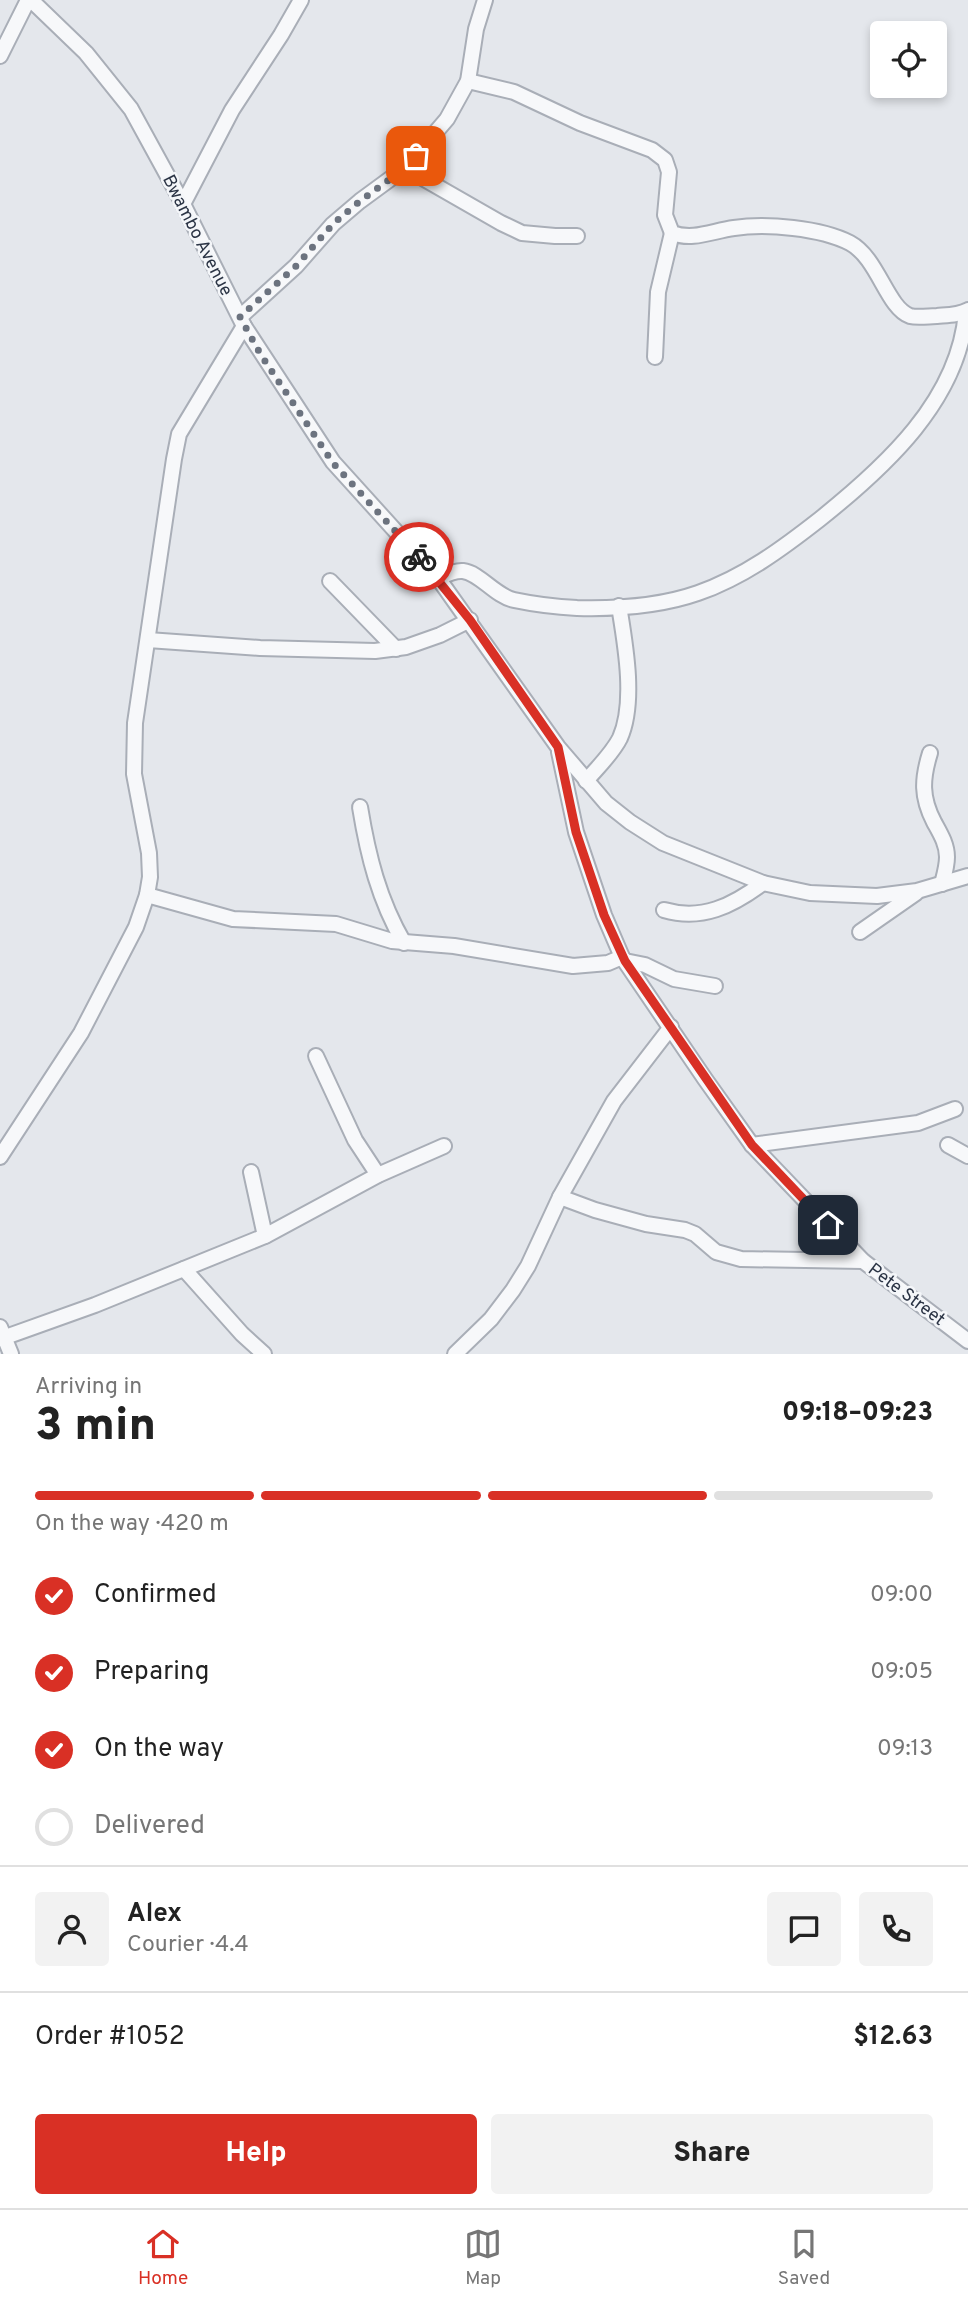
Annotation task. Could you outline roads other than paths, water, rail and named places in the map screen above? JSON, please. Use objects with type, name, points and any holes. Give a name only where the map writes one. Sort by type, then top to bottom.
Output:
[{"type":"street","points":[[0,56],[29,0]]},
{"type":"street","name":"Bwambo Avenue","points":[[29,0],[86,53],[131,109],[183,204],[242,322],[333,463],[438,578],[558,747],[606,803],[648,835],[763,883],[810,893],[877,896],[917,891],[968,876]]},
{"type":"street","points":[[183,204],[232,110],[281,35],[300,0]]},
{"type":"street","points":[[0,1157],[81,1033],[136,928],[147,895],[150,877],[149,853],[134,774],[135,723],[179,435],[242,322],[333,224],[405,168],[447,119],[468,81],[476,29],[485,0]]},
{"type":"street","points":[[468,81],[514,92],[580,123],[652,150],[665,160],[669,172],[665,215],[672,233],[658,292],[655,357]]},
{"type":"street","points":[[405,168],[523,233],[577,236]]},
{"type":"street","points":[[438,578],[463,571],[512,600],[577,608],[649,604],[698,593],[733,578],[780,549],[861,486],[887,460],[934,402],[962,339],[967,311],[923,317],[911,316],[901,311],[875,267],[863,253],[850,243],[816,232],[774,227],[736,227],[684,238],[672,233]]},
{"type":"street","points":[[330,581],[396,649]]},
{"type":"street","points":[[586,781],[615,745],[625,718],[626,670],[619,606]]},
{"type":"street","points":[[148,640],[273,649],[396,649],[440,635],[470,620]]},
{"type":"street","name":"Pete Street","points":[[558,747],[576,832],[604,915],[623,959],[705,1079],[752,1145],[863,1261],[968,1341]]},
{"type":"street","points":[[930,753],[924,774],[923,792],[926,805],[945,846],[947,860],[942,884]]},
{"type":"street","points":[[360,807],[376,882],[392,922],[404,943]]},
{"type":"street","points":[[664,910],[687,915],[716,910],[738,901],[763,883]]},
{"type":"street","points":[[860,932],[917,891]]},
{"type":"street","points":[[147,895],[233,919],[336,924],[404,943],[454,946],[573,965],[608,963],[623,959],[645,965],[674,979],[715,986]]},
{"type":"street","points":[[456,1354],[491,1319],[513,1290],[528,1266],[560,1197],[614,1101],[671,1027]]},
{"type":"street","points":[[316,1056],[355,1140],[378,1175]]},
{"type":"street","points":[[752,1145],[918,1123],[955,1109]]},
{"type":"street","points":[[948,1145],[968,1156]]},
{"type":"street","points":[[11,1354],[1,1335],[184,1269],[265,1236],[378,1175],[444,1146]]},
{"type":"street","points":[[251,1172],[265,1236]]},
{"type":"street","points":[[560,1197],[646,1224],[685,1230],[695,1234],[716,1252],[741,1259],[863,1261]]},
{"type":"street","points":[[184,1269],[242,1334],[264,1354]]}]
